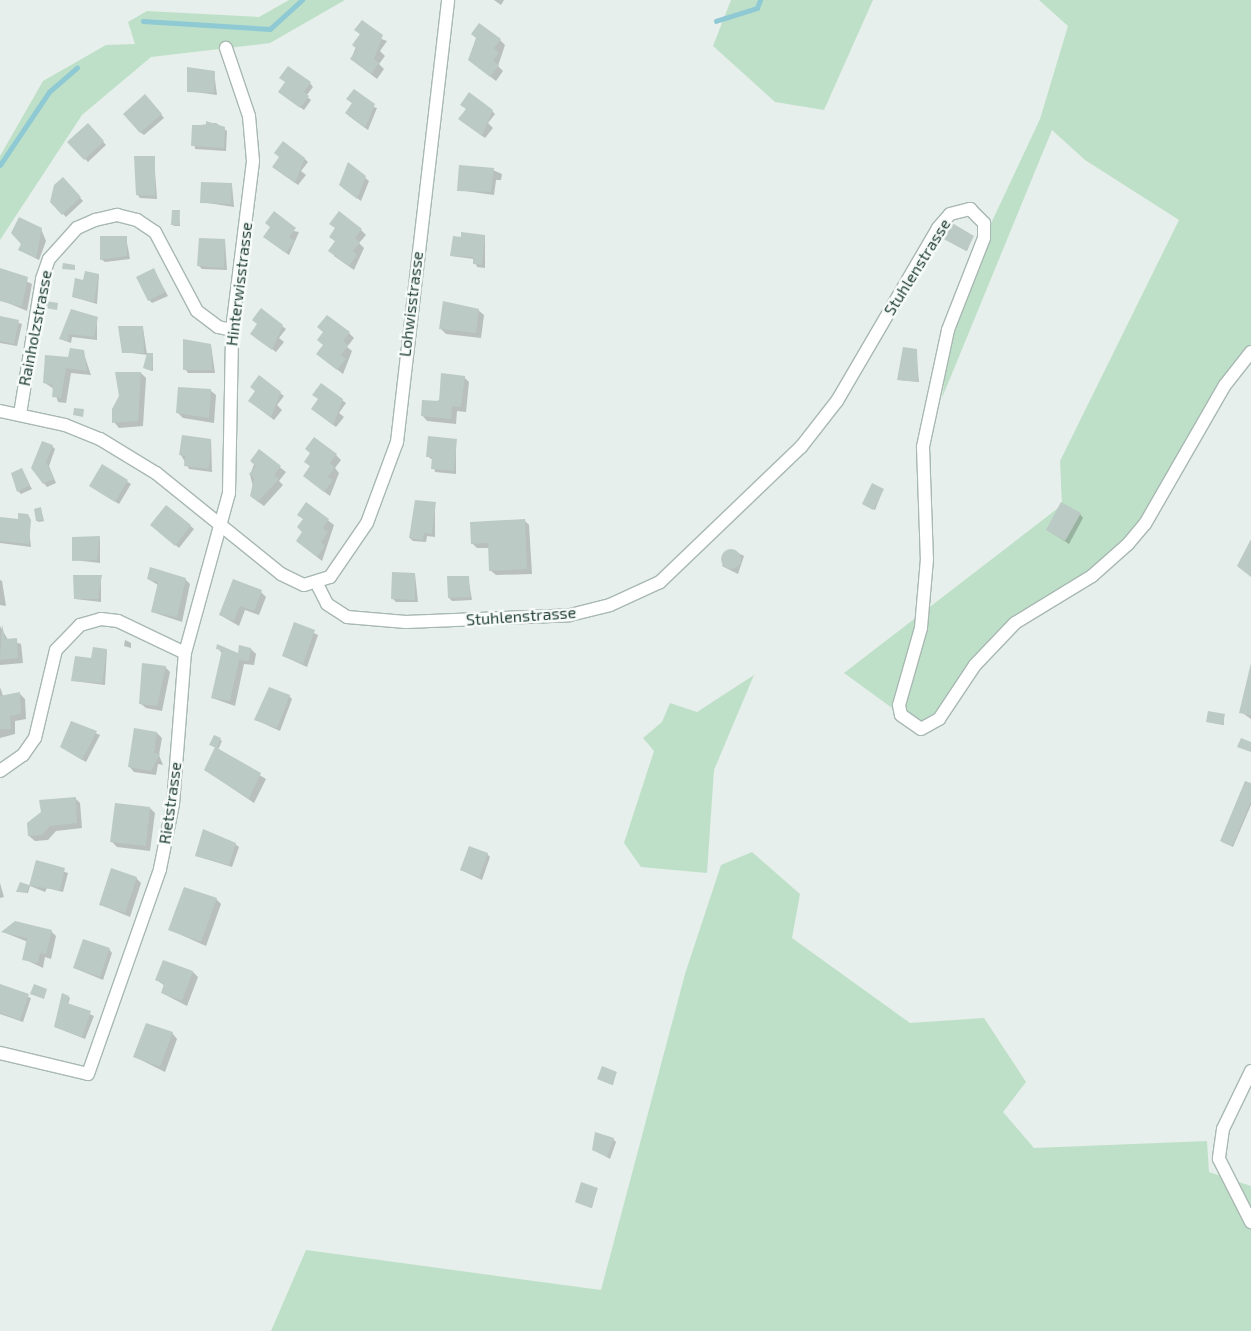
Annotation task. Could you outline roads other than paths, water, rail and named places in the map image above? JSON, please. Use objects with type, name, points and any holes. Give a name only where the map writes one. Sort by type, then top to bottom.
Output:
[{"type":"street","name":"Lohwisstrasse","points":[[317,584],[338,569],[367,524],[397,442],[448,0]]},
{"type":"street","name":"Hinterwisstrasse","points":[[219,524],[229,492],[232,330],[253,161],[249,116],[226,48]]},
{"type":"street","name":"Stuhlenstrasse","points":[[317,584],[328,604],[347,617],[415,622],[570,615],[610,605],[660,582],[801,447],[837,400],[938,228],[950,214],[970,208],[984,223],[984,238],[948,330],[923,447],[927,559],[921,628],[899,704],[901,715],[921,729],[939,719],[975,665],[1015,623],[1092,576],[1128,544],[1145,524],[1225,385],[1251,352]]},
{"type":"street","name":"Rainholzstrasse","points":[[20,414],[42,279],[49,259],[77,228],[94,220],[117,215],[137,220],[155,232],[197,311],[218,327],[232,330]]},
{"type":"street","points":[[0,411],[20,414],[100,439],[156,473],[281,574],[304,585],[317,584]]},
{"type":"street","name":"Rietstrasse","points":[[0,1053],[88,1074],[160,869],[173,804],[184,653],[219,524]]},
{"type":"street","points":[[0,771],[23,755],[36,738],[56,650],[80,625],[101,619],[118,621],[184,653]]},
{"type":"street","points":[[1251,1071],[1224,1129],[1219,1159],[1251,1222]]},
{"type":"waterway","points":[[143,21],[270,29],[302,0]]},
{"type":"waterway","points":[[716,21],[757,8],[760,0]]},
{"type":"waterway","points":[[0,165],[49,92],[77,68]]}]
